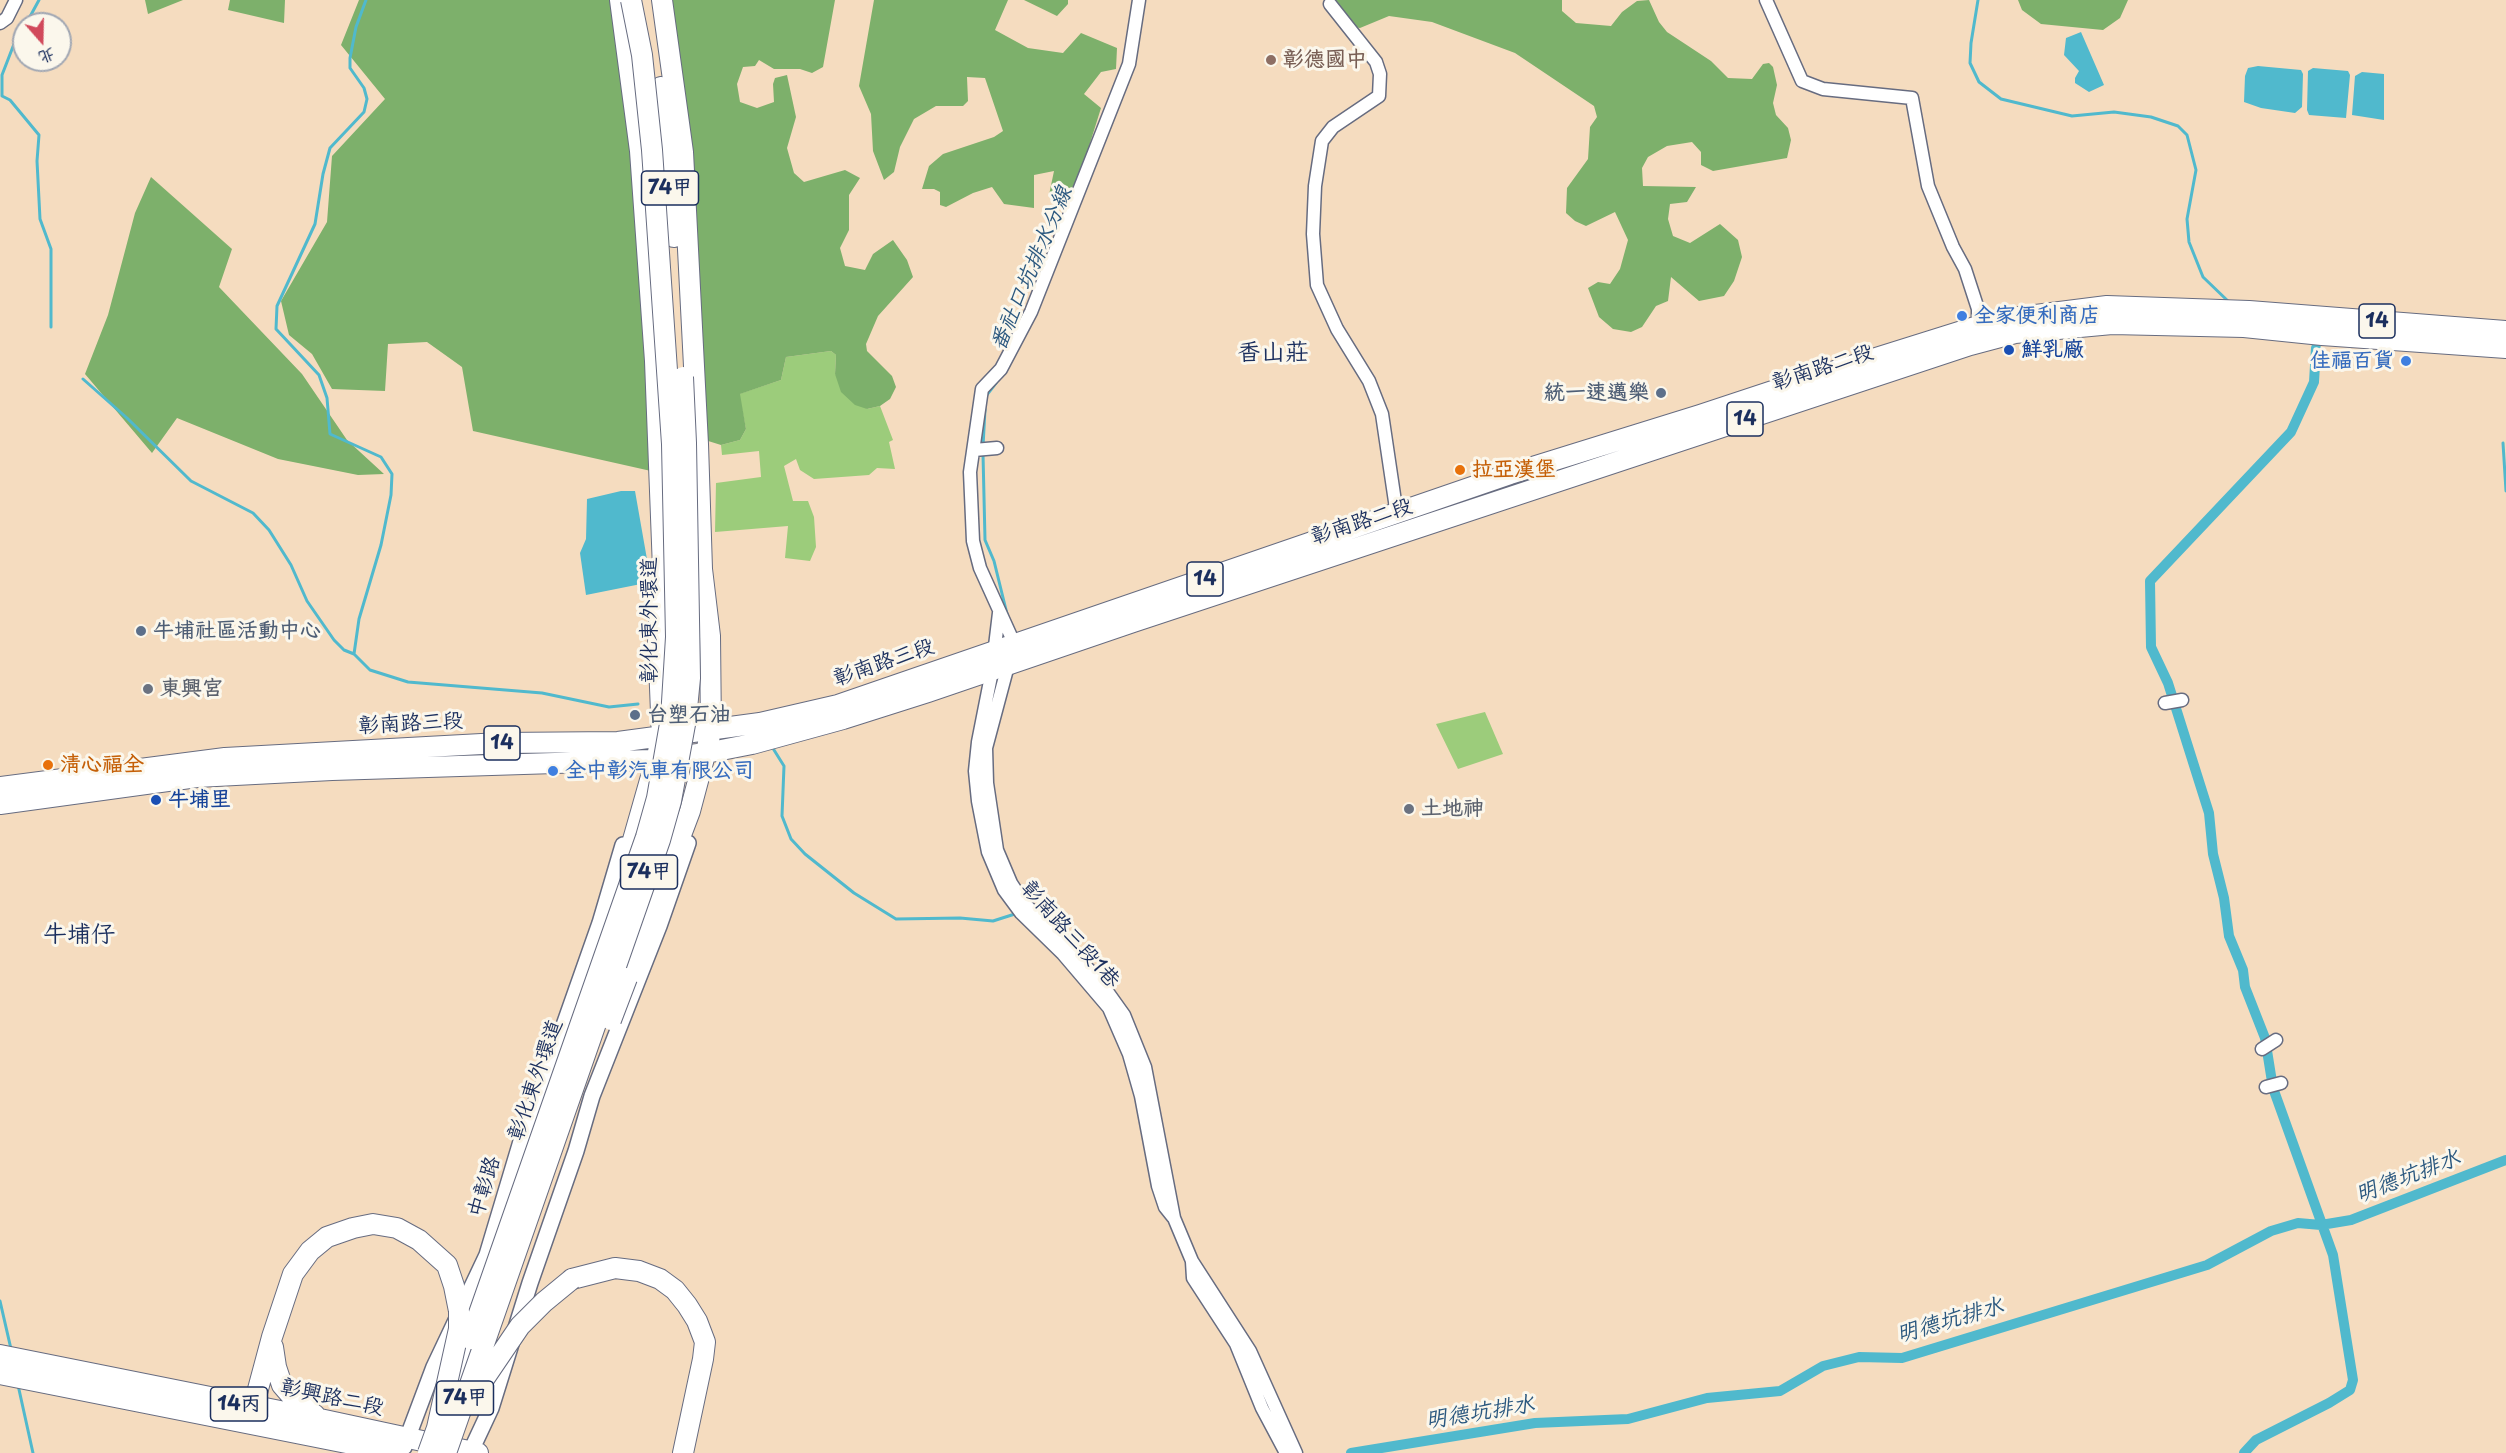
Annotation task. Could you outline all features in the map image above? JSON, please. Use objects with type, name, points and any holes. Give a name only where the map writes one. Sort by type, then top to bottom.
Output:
[{"type":"main road","name":"74甲","points":[[620,0],[640,151],[655,361],[663,587],[658,637],[662,738]]},
{"type":"main road","name":"彰化東外環道","points":[[446,1453],[646,837],[657,798],[671,718],[676,637],[672,444],[652,150],[642,55],[632,0]]},
{"type":"main road","name":"彰化東外環道","points":[[428,1453],[539,1166],[660,840],[674,790],[686,719],[690,636],[686,443],[668,148],[657,52],[648,0]]},
{"type":"main road","name":"74甲","points":[[662,0],[683,152],[704,585],[710,636],[711,732]]},
{"type":"main road","name":"彰南路二段","points":[[1001,668],[1400,535],[1978,326],[2012,318],[2112,324],[2247,319],[2506,330]]},
{"type":"main road","name":"彰南路二段","points":[[2247,319],[2322,336],[2506,348]]},
{"type":"main road","name":"彰南路二段","points":[[1014,643],[1397,515],[1510,474],[1700,415],[2059,321]]},
{"type":"main road","points":[[1970,345],[1978,326]]},
{"type":"main road","points":[[1397,515],[1400,535]]},
{"type":"main road","name":"14","points":[[994,650],[1014,643]]},
{"type":"main road","name":"彰南路三段","points":[[0,787],[225,758],[500,743],[618,742],[711,732],[838,705],[994,650]]},
{"type":"main road","name":"彰南路三段","points":[[0,804],[197,777],[657,759],[706,753],[752,744],[843,719],[1001,668]]},
{"type":"main road","points":[[539,1166],[576,1109],[678,847],[711,732]]},
{"type":"main road","points":[[539,1166],[548,1093],[637,834],[662,738]]},
{"type":"main road","points":[[251,1416],[272,1337],[293,1274],[310,1251],[327,1237],[373,1224],[397,1228],[419,1240],[447,1265],[457,1299],[459,1329],[437,1428]]},
{"type":"main road","points":[[469,1453],[484,1379],[520,1326],[572,1279],[615,1268],[639,1271],[660,1279],[675,1290],[697,1321],[705,1342],[683,1453]]},
{"type":"main road","points":[[272,1337],[276,1367],[282,1385],[295,1400],[320,1419]]},
{"type":"main road","name":"彰興路二段","points":[[0,1355],[251,1416],[402,1448],[469,1453]]},
{"type":"main road","name":"彰興路二段","points":[[0,1374],[251,1416],[320,1419],[402,1448]]},
{"type":"main road","points":[[668,1453],[688,1428]]},
{"type":"street","points":[[3,20],[16,0]]},
{"type":"street","points":[[1001,668],[1014,643],[980,568],[973,541],[970,472],[982,389],[1001,369],[1031,312],[1129,64],[1140,0]]},
{"type":"street","points":[[1766,0],[1775,26],[1802,81],[1823,89],[1912,98],[1928,186],[1953,247],[1965,269],[1978,309],[1978,326]]},
{"type":"street","points":[[1330,4],[1376,62],[1380,74],[1379,96],[1333,127],[1322,141],[1315,186],[1313,234],[1317,285],[1337,329],[1369,381],[1382,414],[1397,515]]},
{"type":"street","points":[[974,450],[997,448]]},
{"type":"street","points":[[999,613],[994,650],[1001,668]]},
{"type":"street","name":"彰南路三段1巷","points":[[1001,668],[986,748],[987,783],[997,850],[1011,883],[1024,903],[1112,996],[1124,1016],[1145,1067],[1174,1218],[1192,1261],[1250,1351],[1291,1452]]},
{"type":"street","name":"彰南路三段1巷","points":[[1001,668],[978,742],[975,771],[988,852],[1004,890],[1021,913],[1063,954],[1109,1008],[1129,1054],[1141,1096],[1158,1186],[1165,1207],[1174,1218]]},
{"type":"street","points":[[2165,703],[2182,700]]},
{"type":"street","points":[[469,1453],[491,1408],[592,1096],[659,926],[704,798],[706,753]]},
{"type":"street","name":"中彰路","points":[[402,1448],[434,1367],[487,1255],[525,1128],[544,1082],[600,923],[643,780],[657,759]]},
{"type":"street","points":[[2262,1049],[2276,1040]]},
{"type":"street","points":[[544,1082],[592,1096]]},
{"type":"street","points":[[2266,1088],[2281,1083]]},
{"type":"street","points":[[525,1128],[576,1151]]},
{"type":"green space","points":[[145,0],[183,0],[148,14]]},
{"type":"green space","points":[[230,0],[285,0],[284,23],[228,10]]},
{"type":"green space","points":[[359,0],[610,0],[627,92],[644,232],[651,471],[473,431],[462,367],[427,342],[388,344],[385,391],[332,389],[312,354],[289,335],[281,301],[327,222],[332,156],[385,99],[341,45]]},
{"type":"green space","points":[[659,0],[835,0],[823,67],[812,73],[800,69],[774,69],[759,60],[755,66],[743,67],[737,84],[740,102],[757,108],[774,102],[775,78],[787,75],[796,117],[787,148],[794,173],[804,182],[845,170],[860,178],[849,195],[849,230],[840,248],[845,266],[865,270],[873,254],[893,240],[907,260],[913,277],[878,316],[866,344],[867,351],[892,376],[896,387],[890,399],[880,406],[867,409],[855,405],[841,392],[835,374],[836,355],[831,351],[786,357],[781,380],[740,394],[746,429],[740,440],[721,445],[705,440]]},
{"type":"green space","points":[[874,0],[1008,0],[995,30],[1028,48],[1063,53],[1081,33],[1117,48],[1116,69],[1101,72],[1084,94],[1101,108],[1081,172],[1064,202],[1049,195],[1054,171],[1034,175],[1034,208],[1004,204],[992,187],[973,193],[946,207],[940,205],[940,192],[934,189],[922,189],[929,166],[943,154],[994,137],[1003,131],[985,78],[967,77],[968,101],[963,106],[936,106],[914,119],[900,147],[894,172],[884,180],[873,151],[871,114],[859,86]]},
{"type":"green space","points":[[1024,0],[1068,0],[1068,4],[1057,16]]},
{"type":"green space","points":[[1332,0],[1562,0],[1562,11],[1576,23],[1611,26],[1622,12],[1637,1],[1649,0],[1659,22],[1667,32],[1711,61],[1728,78],[1752,79],[1763,64],[1769,63],[1773,67],[1777,85],[1773,103],[1776,115],[1788,128],[1791,140],[1787,158],[1713,171],[1701,165],[1701,152],[1692,142],[1667,146],[1648,157],[1642,168],[1643,186],[1696,187],[1687,202],[1670,204],[1668,219],[1673,236],[1690,243],[1720,224],[1738,240],[1742,257],[1734,281],[1724,296],[1699,301],[1671,277],[1668,301],[1656,306],[1642,327],[1631,332],[1613,329],[1599,317],[1588,288],[1598,282],[1610,284],[1620,269],[1628,240],[1615,212],[1586,226],[1575,221],[1566,213],[1567,188],[1588,159],[1590,127],[1597,117],[1594,106],[1515,53],[1432,22],[1389,16],[1360,28],[1348,26]]},
{"type":"green space","points":[[2018,0],[2128,0],[2120,18],[2103,30],[2041,24],[2022,10]]},
{"type":"green space","points":[[151,177],[232,249],[219,287],[302,374],[347,440],[384,474],[358,475],[278,459],[177,418],[152,453],[85,374],[108,315],[135,213]]},
{"type":"green space","points":[[831,351],[836,355],[835,374],[867,409],[880,406],[893,440],[889,442],[895,469],[877,468],[869,475],[814,479],[800,470],[796,459],[784,466],[793,501],[808,501],[814,517],[816,547],[810,561],[785,558],[788,526],[715,532],[716,483],[761,477],[759,451],[722,455],[721,445],[740,440],[746,429],[739,394],[781,380],[786,357]]},
{"type":"green space","points":[[1485,712],[1503,754],[1458,769],[1436,724]]},
{"type":"water","points":[[2081,32],[2104,85],[2089,92],[2075,83],[2079,71],[2064,55],[2066,38]]},
{"type":"water","points":[[2258,66],[2301,70],[2303,74],[2302,107],[2295,113],[2261,108],[2244,102],[2245,76],[2248,68]]},
{"type":"water","points":[[2313,68],[2348,71],[2350,75],[2346,118],[2309,115],[2307,110],[2308,71]]},
{"type":"water","points":[[2362,72],[2384,74],[2384,120],[2352,115],[2355,76]]},
{"type":"water","points":[[621,491],[635,491],[651,582],[586,595],[580,553],[586,539],[587,499]]},
{"type":"waterway","points":[[32,12],[39,0]]},
{"type":"waterway","points":[[366,0],[356,27],[350,58],[350,68],[364,88],[367,99],[364,112],[330,148],[323,174],[315,224],[277,306],[276,329],[319,375],[327,398],[330,434],[381,457],[392,474],[391,495],[381,545],[359,619],[354,654],[370,670],[408,682],[542,693],[609,707],[638,704]]},
{"type":"waterway","points":[[1978,0],[1970,63],[1979,82],[2001,99],[2072,116],[2114,112],[2151,117],[2178,126],[2187,135],[2196,170],[2187,219],[2189,242],[2203,277],[2230,303]]},
{"type":"waterway","points":[[12,49],[2,75],[2,96],[10,100],[39,135],[37,161],[40,219],[51,249],[51,327]]},
{"type":"waterway","points":[[2244,1453],[2256,1440],[2350,1390],[2353,1380],[2333,1255],[2273,1088],[2265,1038],[2245,987],[2243,970],[2229,936],[2224,898],[2213,854],[2209,813],[2168,683],[2151,647],[2150,581],[2291,432],[2314,382],[2316,348]]},
{"type":"waterway","points":[[83,379],[127,418],[191,481],[253,513],[269,530],[291,565],[307,601],[334,640],[344,650],[354,654]]},
{"type":"waterway","name":"番社口坑排水分線","points":[[986,396],[996,383]]},
{"type":"waterway","name":"番社口坑排水分線","points":[[983,447],[985,409]]},
{"type":"waterway","points":[[2503,443],[2506,491]]},
{"type":"waterway","name":"番社口坑排水分線","points":[[983,454],[985,540],[994,561],[1008,618]]},
{"type":"waterway","name":"番社口坑排水分線","points":[[993,701],[997,682]]},
{"type":"waterway","points":[[774,750],[784,766],[782,816],[791,839],[805,854],[854,893],[896,919],[960,918],[993,921],[1018,913]]},
{"type":"waterway","name":"明德坑排水","points":[[1351,1453],[1535,1423],[1628,1419],[1707,1398],[1780,1391],[1823,1366],[1859,1357],[1902,1358],[2207,1265],[2271,1231],[2298,1223],[2321,1225],[2351,1220],[2506,1160]]},
{"type":"waterway","points":[[0,1301],[11,1349]]},
{"type":"waterway","points":[[18,1385],[33,1453]]},
{"type":"place","name":"彰德國中","points":[[1271,60]]},
{"type":"place","name":"全家便利商店","points":[[1962,316]]},
{"type":"place","name":"鮮乳廠","points":[[2009,350]]},
{"type":"place","name":"佳福百貨","points":[[2406,361]]},
{"type":"place","name":"統一速邁樂","points":[[1661,393]]},
{"type":"place","name":"拉亞漢堡","points":[[1460,470]]},
{"type":"place","name":"牛埔社區活動中心","points":[[141,631]]},
{"type":"place","name":"東興宮","points":[[148,689]]},
{"type":"place","name":"台塑石油","points":[[635,715]]},
{"type":"place","name":"清心福全","points":[[48,765]]},
{"type":"place","name":"全中彰汽車有限公司","points":[[553,771]]},
{"type":"place","name":"牛埔里","points":[[156,800]]},
{"type":"place","name":"土地神","points":[[1409,809]]},
{"type":"district","name":"香山莊","points":[[1273,353]]},
{"type":"district","name":"牛埔仔","points":[[79,935]]}]
